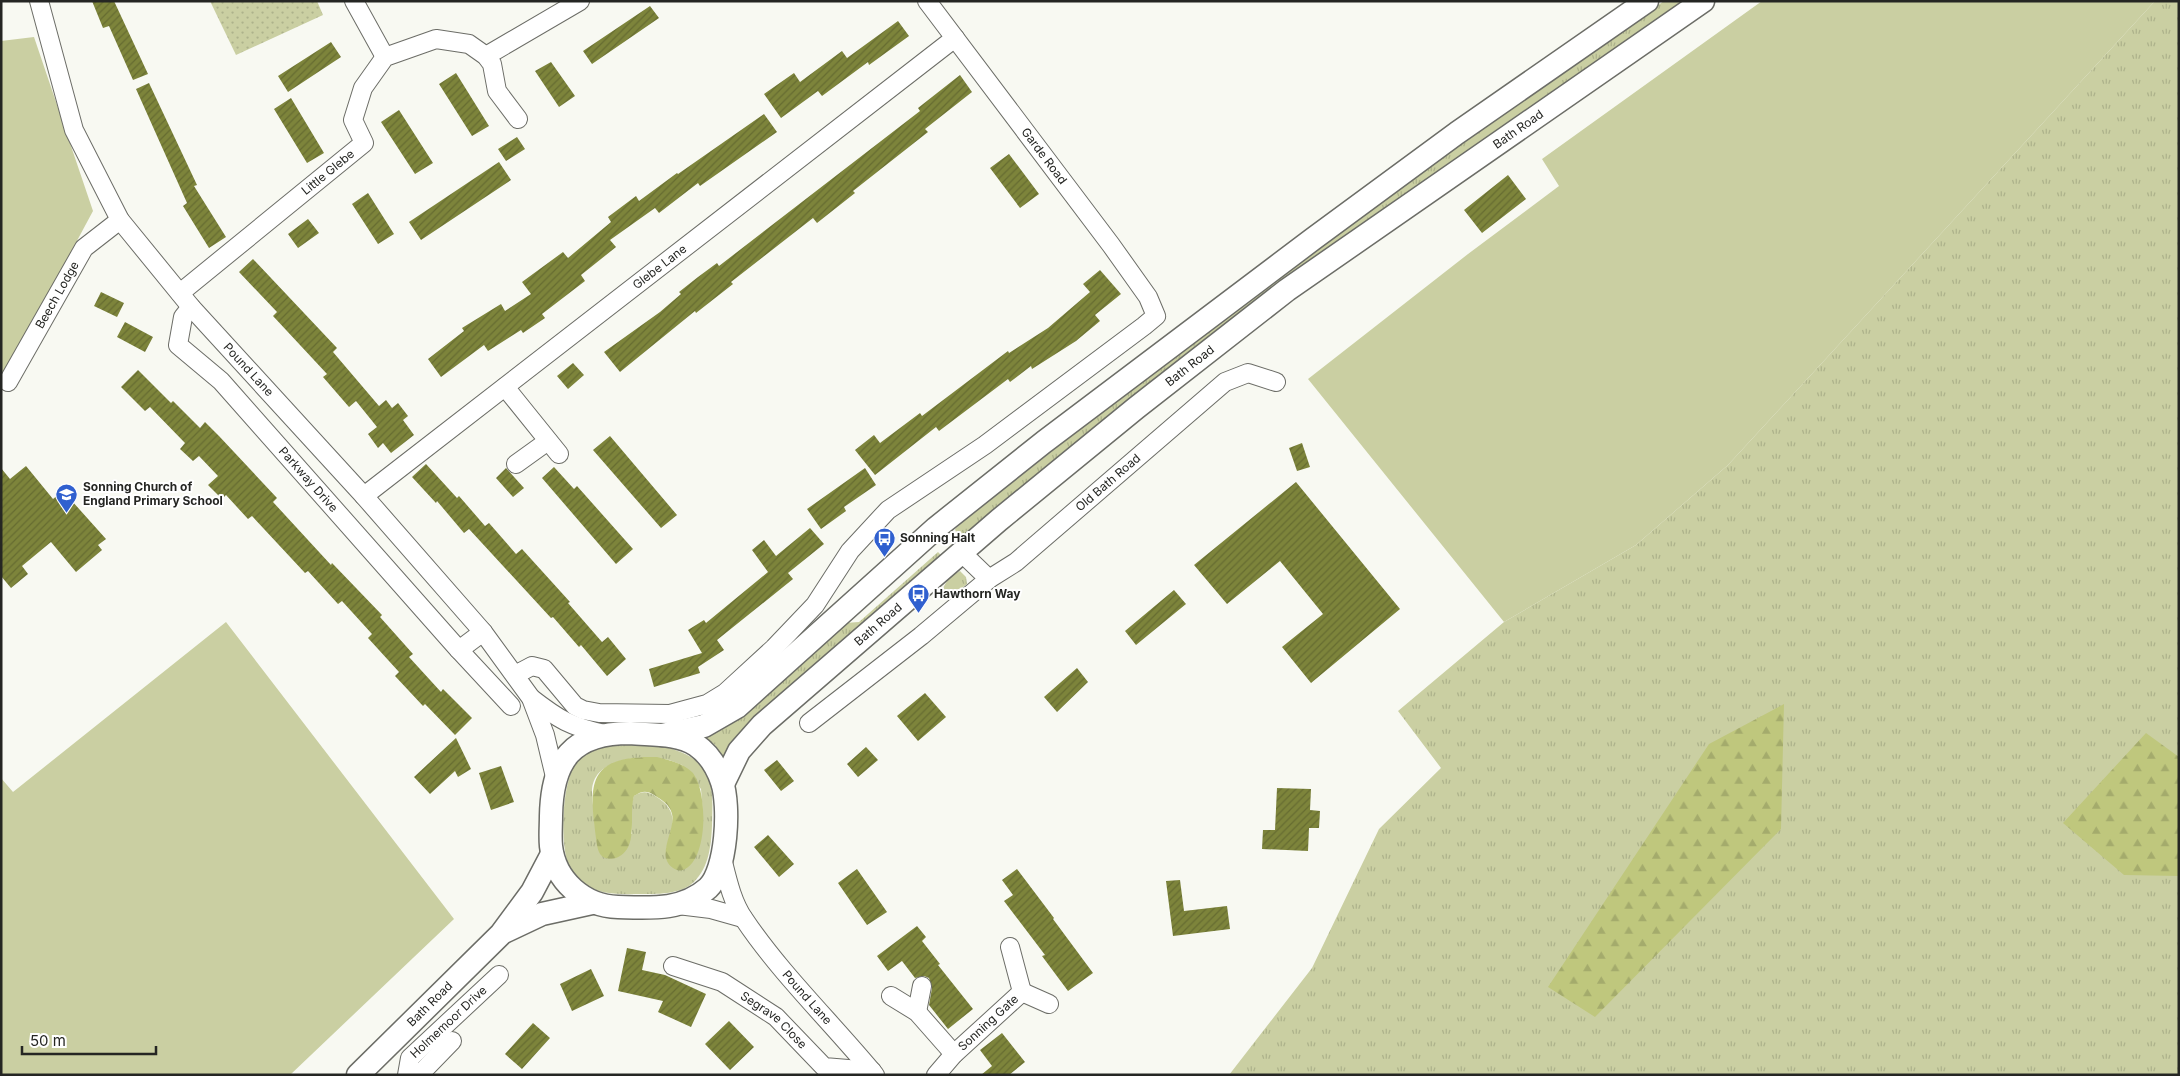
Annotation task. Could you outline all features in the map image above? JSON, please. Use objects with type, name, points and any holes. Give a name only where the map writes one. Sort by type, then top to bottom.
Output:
[{"type":"main road","points":[[662,735],[704,726],[737,707],[936,528],[1082,413],[1313,239],[1457,134],[1647,1]]},
{"type":"main road","name":"Bath Road","points":[[722,784],[739,751],[752,735],[961,552],[1136,408],[1287,290],[1703,1]]},
{"type":"main road","points":[[936,528],[961,552]]},
{"type":"main road","points":[[605,734],[662,735],[689,741],[704,752],[715,766],[722,784],[725,812],[722,858],[718,875],[699,894],[678,905],[619,907],[592,903],[570,886],[562,876],[552,854],[551,812],[555,777],[572,750],[589,740],[605,734]]},
{"type":"main road","name":"Bath Road","points":[[358,1075],[501,934],[532,892],[552,854]]},
{"type":"main road","name":"Bath Road","points":[[501,934],[542,914],[592,903]]},
{"type":"street","name":"Pound Lane","points":[[39,1],[74,130],[120,220],[185,300],[364,496],[482,632],[531,698],[545,735],[555,777]]},
{"type":"street","points":[[354,1],[386,57],[436,38],[469,44],[486,56],[492,64],[497,91],[518,119]]},
{"type":"street","points":[[486,56],[580,1]]},
{"type":"street","name":"Garde Road","points":[[515,675],[532,666],[544,669],[575,706],[583,710],[599,713],[670,714],[707,704],[725,693],[815,605],[850,551],[888,510],[985,446],[1156,316],[1148,297],[1111,245],[926,1]]},
{"type":"street","name":"Glebe Lane","points":[[364,496],[955,38]]},
{"type":"street","name":"Little Glebe","points":[[185,300],[364,143],[353,120],[363,88],[386,57]]},
{"type":"street","name":"Beech Lodge","points":[[8,382],[84,248],[120,220]]},
{"type":"street","name":"Parkway Drive","points":[[185,300],[178,345],[221,381],[459,650],[511,706]]},
{"type":"street","name":"Old Bath Road","points":[[809,723],[920,636],[988,579],[1016,562],[1225,382],[1248,373],[1276,382]]},
{"type":"street","points":[[505,387],[553,448],[516,464]]},
{"type":"street","points":[[961,552],[988,579]]},
{"type":"street","points":[[459,650],[482,632]]},
{"type":"street","name":"Pound Lane","points":[[531,698],[558,719],[570,725],[605,734]]},
{"type":"street","name":"Pound Lane","points":[[722,858],[730,888],[743,918],[777,961],[873,1073]]},
{"type":"street","points":[[678,905],[711,909],[743,918]]},
{"type":"street","name":"Sonning Gate","points":[[1010,947],[1022,992]]},
{"type":"street","name":"Segrave Close","points":[[673,966],[722,982],[776,1017],[824,1067],[873,1073]]},
{"type":"street","name":"Holmemoor Drive","points":[[407,1075],[410,1058],[499,975]]},
{"type":"street","points":[[917,1012],[922,986]]},
{"type":"street","name":"Sonning Gate","points":[[1022,992],[1048,1004]]},
{"type":"street","name":"Sonning Gate","points":[[936,1075],[954,1054],[1022,992]]},
{"type":"street","name":"Sonning Gate","points":[[891,996],[917,1012],[954,1054]]},
{"type":"street","name":"Holmemoor Drive","points":[[419,1075],[452,1041]]},
{"type":"green space","points":[[210,1],[317,1],[323,15],[236,55]]},
{"type":"green space","points":[[1664,1],[1686,1],[1312,260],[1112,412],[963,536],[957,535],[955,529],[965,520],[1216,323],[1406,183]]},
{"type":"green space","points":[[1762,1],[2155,1],[1728,465],[1636,545],[1504,622],[1308,379],[1468,254],[1559,186],[1542,159]]},
{"type":"green space","points":[[2155,1],[2179,1],[2179,1075],[1229,1075],[1312,968],[1379,829],[1441,768],[1398,711],[1504,622],[1636,545],[1728,465]]},
{"type":"green space","points":[[34,37],[93,211],[1,382],[1,41]]},
{"type":"green space","points":[[938,552],[941,555],[741,731],[723,756],[715,745],[706,738],[738,719],[845,623],[859,622]]},
{"type":"green space","points":[[960,571],[966,577],[967,584],[948,599],[940,596],[947,581]]},
{"type":"green space","points":[[226,622],[454,919],[290,1075],[1,1075],[1,778],[13,792]]},
{"type":"green space","points":[[1784,704],[1781,829],[1595,1017],[1548,987],[1709,744]]},
{"type":"green space","points":[[2146,733],[2179,757],[2179,876],[2124,875],[2063,823]]},
{"type":"green space","points":[[652,745],[680,752],[693,758],[709,780],[712,791],[711,841],[703,870],[689,886],[677,891],[664,893],[613,894],[591,888],[571,869],[565,853],[563,827],[565,797],[571,772],[583,756],[609,746]],"holes":[[[648,757],[669,760],[682,765],[701,789],[703,814],[666,850],[671,834],[671,813],[663,802],[649,793],[642,792],[634,796],[631,805],[632,834],[595,827],[592,792],[594,782],[604,768],[630,759]]]},
{"type":"green space","points":[[657,757],[680,764],[692,772],[701,793],[703,824],[698,853],[692,864],[683,870],[673,868],[668,863],[666,857],[672,820],[671,811],[668,805],[649,792],[642,792],[634,796],[631,839],[623,854],[615,858],[605,858],[600,854],[597,847],[593,791],[597,778],[604,768],[616,762],[633,758]]},
{"type":"building","points":[[92,1],[114,1],[148,74],[133,80],[109,26],[103,28]]},
{"type":"building","points":[[650,6],[659,18],[592,64],[583,51]]},
{"type":"building","points":[[898,21],[909,36],[869,65],[868,62],[822,96],[818,91],[781,118],[764,94],[794,73],[800,82],[842,51],[847,58]]},
{"type":"building","points":[[331,42],[341,57],[288,92],[278,76]]},
{"type":"building","points":[[551,62],[575,96],[559,107],[535,71]]},
{"type":"building","points":[[456,73],[489,126],[472,136],[439,84]]},
{"type":"building","points":[[960,75],[972,92],[925,129],[928,132],[853,191],[855,193],[817,223],[813,218],[731,282],[733,284],[696,313],[695,311],[620,372],[604,352],[660,312],[681,294],[679,292],[698,277],[717,263],[719,266],[920,111],[918,108]]},
{"type":"building","points":[[149,83],[197,185],[194,186],[226,237],[209,248],[183,206],[187,203],[136,89]]},
{"type":"building","points":[[291,98],[324,153],[307,163],[274,109]]},
{"type":"building","points":[[399,110],[433,163],[415,174],[381,122]]},
{"type":"building","points":[[764,114],[777,132],[700,186],[698,183],[659,213],[655,208],[610,240],[616,247],[581,275],[585,281],[542,314],[545,318],[523,333],[521,330],[488,351],[484,345],[441,377],[428,359],[464,331],[462,328],[501,304],[505,311],[531,294],[522,282],[563,252],[568,258],[611,222],[608,217],[636,196],[639,201]]},
{"type":"building","points":[[517,137],[525,149],[506,161],[498,149]]},
{"type":"building","points":[[1009,154],[1039,194],[1020,208],[990,168]]},
{"type":"building","points":[[499,162],[511,180],[421,240],[409,222]]},
{"type":"building","points":[[1508,175],[1526,199],[1482,233],[1464,210]]},
{"type":"building","points":[[368,193],[394,234],[378,244],[352,204]]},
{"type":"building","points":[[308,219],[319,233],[298,248],[288,234]]},
{"type":"building","points":[[253,259],[337,348],[333,352],[379,406],[386,400],[392,408],[398,403],[408,416],[403,420],[414,435],[391,453],[383,443],[378,448],[368,434],[377,427],[356,401],[349,407],[323,377],[327,374],[273,316],[277,312],[239,272]]},
{"type":"building","points":[[1100,270],[1121,294],[1095,315],[1100,321],[1076,341],[1032,369],[1031,366],[1010,382],[1008,379],[939,431],[936,427],[875,475],[855,450],[874,435],[880,443],[920,413],[922,416],[1008,351],[1009,353],[1048,328],[1090,292],[1083,284]]},
{"type":"building","points":[[101,292],[124,303],[117,317],[94,306]]},
{"type":"building","points":[[125,322],[153,337],[145,352],[117,337]]},
{"type":"building","points":[[573,363],[584,375],[568,389],[557,376]]},
{"type":"building","points":[[138,370],[171,403],[173,401],[200,428],[205,422],[219,436],[277,498],[273,502],[331,565],[332,563],[382,615],[380,617],[413,654],[409,657],[441,692],[443,689],[472,718],[455,735],[425,704],[423,706],[395,676],[399,672],[368,638],[372,634],[342,601],[338,604],[308,571],[305,573],[252,516],[248,519],[226,495],[222,499],[208,485],[218,476],[199,456],[193,461],[180,449],[185,443],[150,407],[145,411],[121,387]]},
{"type":"building","points":[[610,436],[677,515],[661,528],[593,450]]},
{"type":"building","points":[[1302,443],[1310,467],[1297,471],[1289,448]]},
{"type":"building","points":[[426,464],[457,498],[459,496],[485,526],[489,523],[516,554],[522,549],[570,602],[568,603],[602,642],[608,637],[626,659],[607,676],[581,645],[579,647],[469,529],[464,533],[437,501],[436,503],[412,477]]},
{"type":"building","points":[[26,466],[53,499],[63,491],[106,539],[98,545],[102,550],[76,572],[51,542],[22,566],[28,574],[11,588],[1,576],[1,468],[10,479]]},
{"type":"building","points":[[554,467],[574,489],[577,486],[633,549],[616,564],[542,478]]},
{"type":"building","points":[[506,468],[524,488],[513,497],[496,478]]},
{"type":"building","points":[[865,468],[876,485],[844,507],[846,511],[821,529],[807,509]]},
{"type":"building","points":[[1296,482],[1400,609],[1311,683],[1282,647],[1323,614],[1280,561],[1227,604],[1194,565]]},
{"type":"building","points":[[810,528],[824,544],[788,573],[793,579],[717,640],[724,650],[698,667],[700,673],[654,687],[649,669],[702,653],[688,630],[704,620],[706,623],[768,572],[752,550],[764,540],[776,556]]},
{"type":"building","points":[[1174,590],[1186,604],[1136,645],[1125,631]]},
{"type":"building","points":[[1077,668],[1088,682],[1057,712],[1044,697]]},
{"type":"building","points":[[925,693],[946,717],[918,741],[897,716]]},
{"type":"building","points":[[456,738],[471,769],[458,777],[455,771],[430,794],[414,777]]},
{"type":"building","points":[[866,747],[878,760],[858,777],[847,764]]},
{"type":"building","points":[[777,760],[794,781],[781,791],[764,770]]},
{"type":"building","points":[[501,766],[514,802],[491,810],[479,773]]},
{"type":"building","points":[[1277,788],[1311,789],[1310,810],[1320,811],[1319,828],[1309,828],[1308,851],[1262,849],[1263,830],[1275,830]]},
{"type":"building","points":[[768,835],[794,864],[779,877],[754,847]]},
{"type":"building","points":[[857,869],[887,912],[867,925],[838,883]]},
{"type":"building","points":[[1017,869],[1093,973],[1068,991],[1042,956],[1045,955],[1004,901],[1013,895],[1002,880]]},
{"type":"building","points":[[1180,880],[1184,911],[1227,906],[1230,929],[1173,936],[1166,881]]},
{"type":"building","points":[[917,926],[926,937],[922,941],[940,964],[938,965],[973,1009],[948,1029],[929,1005],[932,988],[929,978],[924,976],[915,978],[902,961],[888,971],[877,956]]},
{"type":"building","points":[[627,948],[646,952],[642,970],[665,975],[706,994],[691,1027],[658,1012],[663,1001],[618,991]]},
{"type":"building","points":[[591,969],[604,996],[572,1011],[560,984]]},
{"type":"building","points":[[729,1021],[754,1047],[730,1070],[705,1044]]},
{"type":"building","points":[[533,1023],[550,1038],[522,1069],[505,1054]]},
{"type":"building","points":[[1002,1033],[1025,1062],[1009,1075],[981,1075],[992,1066],[980,1050]]},
{"type":"place","name":"Sonning Church of England Primary School","points":[[67,513]]},
{"type":"place","name":"Sonning Halt","points":[[884,557]]},
{"type":"place","name":"Hawthorn Way","points":[[918,613]]}]
